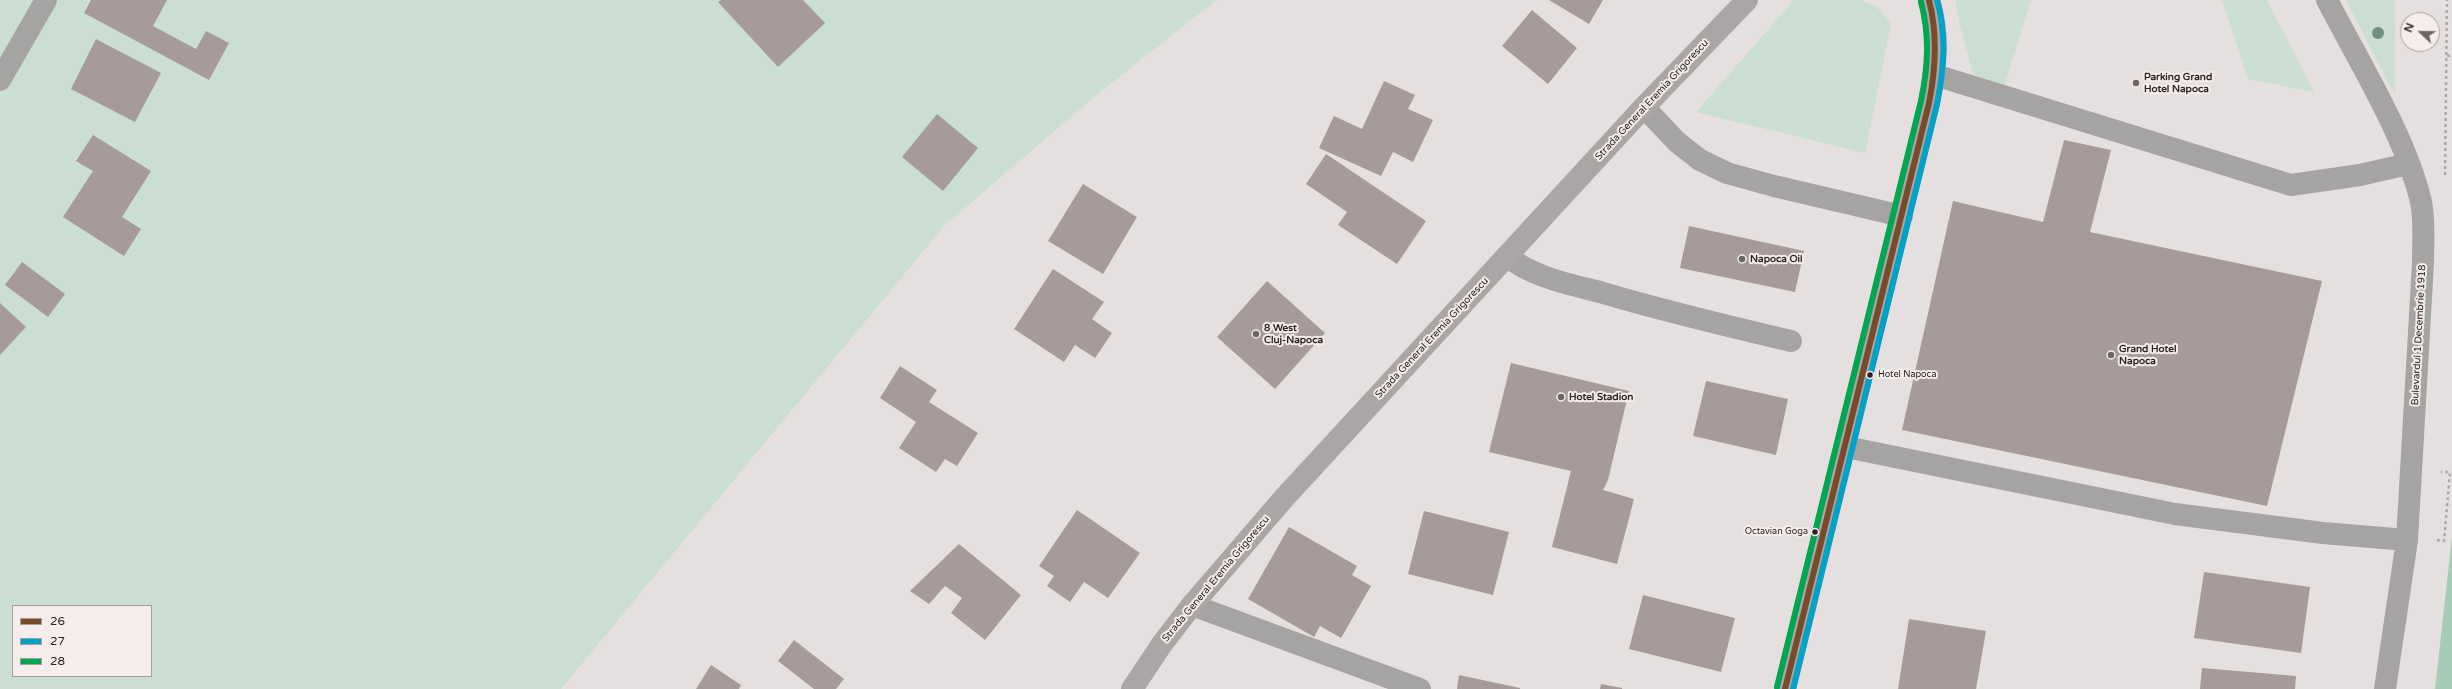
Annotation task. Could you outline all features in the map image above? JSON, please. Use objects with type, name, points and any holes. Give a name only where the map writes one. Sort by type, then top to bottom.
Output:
[{"type":"main road","name":"Strada General Eremia Grigorescu","points":[[1132,689],[1162,644],[1192,605],[1285,497],[1644,107],[1747,0]]},
{"type":"main road","points":[[1785,689],[1846,447],[1935,75],[1936,27],[1929,0]]},
{"type":"street","points":[[0,80],[46,0]]},
{"type":"street","name":"Bulevardul 1 Decembrie 1918","points":[[2327,0],[2390,122],[2408,164],[2421,202],[2423,232],[2407,540],[2385,689]]},
{"type":"street","points":[[1935,75],[2291,185],[2360,175],[2408,164]]},
{"type":"street","points":[[1644,107],[1677,142],[1700,160],[1727,173],[1774,186],[1902,216]]},
{"type":"street","points":[[1507,256],[1516,264],[1565,282],[1684,317],[1791,341]]},
{"type":"street","points":[[1846,447],[2175,514],[2323,533],[2407,540]]},
{"type":"street","points":[[1192,605],[1420,689]]},
{"type":"path","points":[[2446,0],[2446,160]]},
{"type":"path","points":[[2446,56],[2452,56]]},
{"type":"path","points":[[2444,541],[2450,472]]},
{"type":"shaded area","points":[[0,0],[1220,0],[1215,1],[1093,98],[945,225],[561,689],[0,689]]},
{"type":"shaded area","points":[[1794,0],[1860,0],[1876,6],[1891,23],[1865,153],[1696,112]]},
{"type":"shaded area","points":[[1955,0],[2031,0],[2004,87],[1973,74]]},
{"type":"shaded area","points":[[2222,0],[2267,0],[2314,92],[2248,79]]},
{"type":"shaded area","points":[[2346,0],[2395,0],[2395,95]]},
{"type":"shaded area","points":[[2452,537],[2452,689],[2435,689]]},
{"type":"building","points":[[91,0],[167,0],[153,26],[196,49],[206,31],[229,43],[209,80],[84,13]]},
{"type":"building","points":[[721,0],[803,0],[825,23],[778,67],[718,2]]},
{"type":"building","points":[[1549,0],[1603,0],[1589,24]]},
{"type":"building","points":[[1532,10],[1577,48],[1548,84],[1502,46]]},
{"type":"building","points":[[96,39],[161,73],[135,122],[71,89]]},
{"type":"building","points":[[1384,81],[1415,95],[1408,109],[1433,120],[1413,162],[1393,152],[1381,176],[1319,148],[1334,116],[1362,129]]},
{"type":"building","points":[[937,114],[978,148],[943,191],[902,157]]},
{"type":"building","points":[[93,135],[151,171],[122,217],[141,229],[124,256],[63,217],[93,171],[76,161]]},
{"type":"building","name":"Grand Hotel Napoca","points":[[2064,140],[2111,150],[2090,232],[2322,281],[2267,506],[1902,430],[1953,201],[2043,222]]},
{"type":"building","points":[[1326,154],[1426,221],[1397,264],[1338,225],[1347,212],[1306,184]]},
{"type":"building","points":[[1083,184],[1137,217],[1103,274],[1048,241]]},
{"type":"building","name":"Napoca Oil","points":[[1689,226],[1804,251],[1795,292],[1680,268]]},
{"type":"building","points":[[22,262],[65,294],[48,317],[5,285]]},
{"type":"building","points":[[1053,269],[1104,302],[1092,319],[1112,333],[1095,358],[1075,345],[1064,362],[1014,329]]},
{"type":"building","points":[[1267,281],[1325,333],[1275,389],[1217,337]]},
{"type":"building","points":[[0,303],[26,327],[0,355]]},
{"type":"building","points":[[1511,363],[1629,391],[1608,480],[1603,490],[1634,499],[1617,564],[1552,547],[1571,471],[1489,452]]},
{"type":"building","points":[[900,366],[937,390],[929,402],[978,433],[957,466],[945,459],[936,472],[899,448],[916,422],[880,398]]},
{"type":"building","points":[[1706,381],[1788,399],[1776,455],[1693,436]]},
{"type":"building","points":[[1077,510],[1140,553],[1108,598],[1084,582],[1070,602],[1047,586],[1054,576],[1039,566]]},
{"type":"building","points":[[1424,511],[1509,532],[1493,595],[1408,574]]},
{"type":"building","points":[[1289,527],[1357,566],[1352,575],[1371,586],[1341,638],[1320,626],[1314,637],[1248,599]]},
{"type":"building","points":[[959,544],[1021,595],[985,640],[951,613],[962,598],[945,586],[929,604],[910,591]]},
{"type":"building","points":[[2204,572],[2310,587],[2301,653],[2194,638]]},
{"type":"building","points":[[1643,595],[1735,618],[1721,672],[1629,649]]},
{"type":"building","points":[[1909,619],[1986,631],[1976,689],[1898,689]]},
{"type":"building","points":[[794,640],[844,679],[836,689],[814,689],[778,661]]},
{"type":"building","points":[[711,665],[741,685],[739,689],[696,689]]},
{"type":"building","points":[[2202,668],[2296,676],[2295,689],[2200,689]]},
{"type":"building","points":[[1459,675],[1520,688],[1520,689],[1457,689]]},
{"type":"building","points":[[1601,684],[1622,688],[1622,689],[1600,689]]},
{"type":"transit line","name":"26","points":[[1785,689],[1929,103],[1935,52],[1934,26],[1929,0]]},
{"type":"transit line","name":"27","points":[[1793,689],[1937,104],[1943,65],[1942,26],[1937,0]]},
{"type":"transit line","name":"28","points":[[1777,687],[1921,101],[1927,52],[1926,27],[1921,2]]},
{"type":"place","name":"Parking Grand Hotel Napoca","points":[[2136,83]]},
{"type":"place","name":"Napoca Oil","points":[[1742,259]]},
{"type":"place","name":"8 West Cluj-Napoca","points":[[1256,334]]},
{"type":"place","name":"Grand Hotel Napoca","points":[[2111,355]]},
{"type":"place","name":"Hotel Napoca","points":[[1870,375]]},
{"type":"place","name":"Hotel Stadion","points":[[1561,397]]},
{"type":"place","name":"Octavian Goga","points":[[1815,532]]}]
